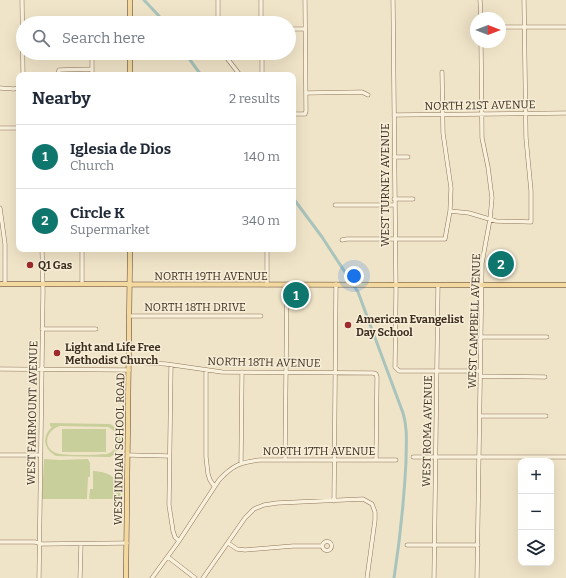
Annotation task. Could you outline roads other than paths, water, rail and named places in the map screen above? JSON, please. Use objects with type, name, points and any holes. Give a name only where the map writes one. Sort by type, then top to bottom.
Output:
[{"type":"main road","points":[[130,0],[130,16]]},
{"type":"main road","points":[[130,60],[130,72]]},
{"type":"main road","name":"WEST INDIAN SCHOOL ROAD","points":[[126,578],[130,252]]},
{"type":"main road","name":"NORTH 19TH AVENUE","points":[[2,284],[566,285]]},
{"type":"street","points":[[22,0],[23,16]]},
{"type":"street","points":[[218,0],[218,16]]},
{"type":"street","points":[[261,0],[261,16]]},
{"type":"street","points":[[296,114],[305,114],[305,0]]},
{"type":"street","name":"WEST TURNEY AVENUE","points":[[393,0],[395,365],[396,369],[399,371],[437,371]]},
{"type":"street","points":[[480,0],[481,12]]},
{"type":"street","points":[[450,211],[470,213],[490,219],[531,222],[531,191],[525,114],[524,0]]},
{"type":"street","points":[[506,28],[566,27]]},
{"type":"street","points":[[296,29],[305,29]]},
{"type":"street","name":"WEST CAMPBELL AVENUE","points":[[477,578],[483,258],[490,219],[492,188],[482,138],[481,48]]},
{"type":"street","points":[[23,60],[23,72]]},
{"type":"street","points":[[59,72],[59,70],[92,69],[92,60]]},
{"type":"street","points":[[228,60],[238,72]]},
{"type":"street","points":[[262,60],[262,72]]},
{"type":"street","points":[[342,240],[445,239],[450,211],[451,188],[450,175],[444,147],[442,72]]},
{"type":"street","points":[[0,88],[16,88]]},
{"type":"street","points":[[306,93],[362,92],[368,95]]},
{"type":"street","name":"NORTH 21ST AVENUE","points":[[394,115],[566,113]]},
{"type":"street","points":[[0,128],[16,128]]},
{"type":"street","points":[[394,157],[408,157]]},
{"type":"street","points":[[394,199],[413,199]]},
{"type":"street","points":[[335,205],[394,205]]},
{"type":"street","points":[[0,208],[4,238],[2,284]]},
{"type":"street","name":"WEST FAIRMOUNT AVENUE","points":[[39,578],[42,252]]},
{"type":"street","points":[[82,252],[82,284]]},
{"type":"street","points":[[267,252],[267,285]]},
{"type":"street","points":[[285,460],[286,284]]},
{"type":"street","points":[[334,501],[336,284]]},
{"type":"street","name":"WEST ROMA AVENUE","points":[[434,578],[438,285]]},
{"type":"street","name":"NORTH 18TH DRIVE","points":[[129,316],[261,316]]},
{"type":"street","points":[[42,329],[96,329]]},
{"type":"street","points":[[481,337],[547,337]]},
{"type":"street","name":"NORTH 18TH AVENUE","points":[[129,362],[171,365],[206,371],[373,372],[376,374],[376,460]]},
{"type":"street","points":[[171,365],[169,456],[170,514],[175,538],[179,540]]},
{"type":"street","points":[[0,369],[129,370]]},
{"type":"street","points":[[206,371],[206,457],[208,474],[214,486]]},
{"type":"street","points":[[437,371],[480,371]]},
{"type":"street","points":[[152,578],[168,558],[214,486],[225,473],[241,462],[242,372]]},
{"type":"street","points":[[480,376],[545,377]]},
{"type":"street","points":[[480,416],[546,416]]},
{"type":"street","points":[[0,455],[40,455]]},
{"type":"street","points":[[128,455],[169,456]]},
{"type":"street","points":[[413,457],[566,457]]},
{"type":"street","name":"NORTH 17TH AVENUE","points":[[241,462],[260,460],[396,460]]},
{"type":"street","points":[[203,578],[245,518],[259,507],[277,503],[363,499],[369,502],[373,508],[375,520],[366,578]]},
{"type":"street","points":[[0,542],[81,544],[126,543]]},
{"type":"street","points":[[228,543],[237,549],[245,550],[293,546],[322,546]]},
{"type":"street","points":[[80,578],[81,544]]},
{"type":"street","points":[[407,545],[478,544]]},
{"type":"street","points":[[168,558],[195,578]]},
{"type":"waterway","points":[[144,0],[159,16]]},
{"type":"waterway","points":[[190,60],[199,72]]},
{"type":"waterway","points":[[296,202],[322,237],[358,292],[405,419],[406,462],[402,520],[394,578]]},
{"type":"place","name":"Circle K","points":[[501,264]]},
{"type":"place","name":"Q1 Gas","points":[[30,265]]},
{"type":"place","name":"Iglesia de Dios","points":[[296,295]]},
{"type":"place","name":"American Evangelist Day School","points":[[348,325]]},
{"type":"place","name":"Light and Life Free Methodist Church","points":[[57,353]]}]
